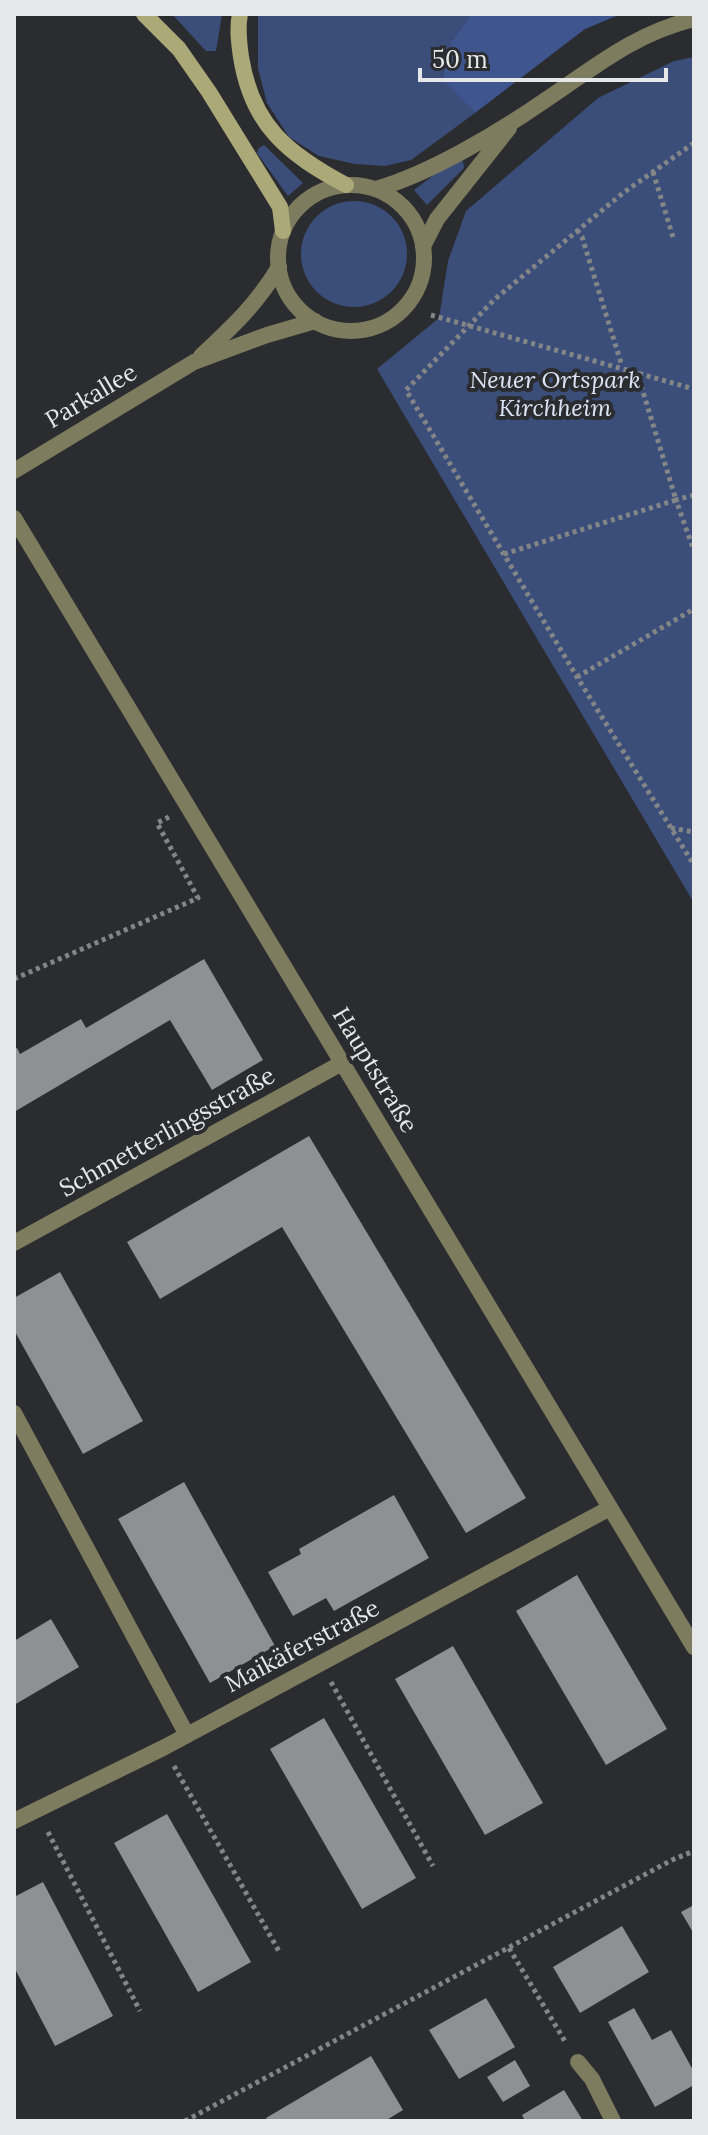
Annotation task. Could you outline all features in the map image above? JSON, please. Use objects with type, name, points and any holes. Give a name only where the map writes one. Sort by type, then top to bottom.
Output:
[{"type":"main road","points":[[144,14],[179,49],[209,92],[280,207],[283,231]]},
{"type":"main road","points":[[240,14],[240,47],[245,80],[257,111],[272,132],[293,152],[310,166],[346,185]]},
{"type":"street","points":[[376,189],[405,181],[515,121],[615,51],[646,35],[694,19]]},
{"type":"street","points":[[423,246],[437,219],[515,121]]},
{"type":"street","points":[[346,185],[376,189],[393,198],[407,211],[423,246],[424,262],[415,293],[393,318],[363,330],[347,331],[315,321],[290,298],[279,267],[283,231],[297,208],[308,199],[346,185]]},
{"type":"street","name":"Parkallee","points":[[194,362],[246,314],[279,267]]},
{"type":"street","name":"Parkallee","points":[[14,471],[194,362],[315,321]]},
{"type":"street","name":"Hauptstraße","points":[[14,518],[694,1647]]},
{"type":"street","name":"Schmetterlingsstraße","points":[[14,1243],[342,1063]]},
{"type":"street","points":[[14,1413],[187,1735]]},
{"type":"street","name":"Maikäferstraße","points":[[14,1821],[163,1748],[610,1508]]},
{"type":"street","points":[[578,2062],[592,2079],[613,2121]]},
{"type":"path","points":[[694,143],[577,230],[495,299],[406,390],[577,677],[694,865]]},
{"type":"path","points":[[653,172],[673,237]]},
{"type":"path","points":[[577,230],[582,237],[623,367]]},
{"type":"path","points":[[431,315],[694,389]]},
{"type":"path","points":[[637,372],[694,551]]},
{"type":"path","points":[[504,554],[694,495]]},
{"type":"path","points":[[577,677],[694,609]]},
{"type":"path","points":[[14,979],[198,898],[157,823],[189,808]]},
{"type":"path","points":[[671,828],[694,832]]},
{"type":"path","points":[[321,1663],[433,1866]]},
{"type":"path","points":[[163,1748],[280,1953]]},
{"type":"path","points":[[36,1810],[140,2011]]},
{"type":"path","points":[[185,2121],[194,2119],[672,1860],[694,1851]]},
{"type":"path","points":[[509,1948],[578,2062]]},
{"type":"green space","points":[[172,14],[222,14],[216,51],[206,51]]},
{"type":"green space","points":[[258,14],[471,14],[451,42],[442,78],[475,113],[411,160],[385,166],[355,164],[319,156],[289,137],[267,103],[258,68]]},
{"type":"green space","name":"Neuer Ortspark Kirchheim","points":[[694,57],[694,903],[377,369],[439,318],[448,261],[466,211],[598,98],[674,61]]},
{"type":"green space","points":[[264,145],[303,183],[288,196],[257,153]]},
{"type":"green space","points":[[455,159],[463,161],[464,168],[427,205],[414,190]]},
{"type":"green space","points":[[354,201],[374,205],[391,217],[403,234],[407,254],[403,274],[391,291],[374,303],[354,307],[334,303],[317,291],[305,274],[301,254],[305,234],[317,217],[334,205]]},
{"type":"shaded area","points":[[471,14],[621,14],[585,29],[475,113],[442,79],[451,42]]},
{"type":"building","points":[[204,959],[263,1060],[212,1090],[170,1020],[14,1112],[14,1049],[17,1048],[20,1054],[81,1019],[86,1028]]},
{"type":"building","points":[[309,1136],[526,1498],[466,1533],[282,1227],[160,1299],[127,1242]]},
{"type":"building","points":[[60,1272],[143,1421],[83,1454],[14,1330],[14,1298]]},
{"type":"building","points":[[184,1482],[275,1646],[210,1683],[118,1519]]},
{"type":"building","points":[[394,1495],[429,1558],[334,1611],[326,1598],[293,1616],[268,1572],[301,1554],[299,1549]]},
{"type":"building","points":[[577,1575],[667,1729],[606,1765],[516,1611]]},
{"type":"building","points":[[51,1619],[79,1667],[14,1705],[14,1641]]},
{"type":"building","points":[[453,1646],[543,1803],[485,1835],[395,1679]]},
{"type":"building","points":[[324,1718],[416,1878],[362,1909],[270,1749]]},
{"type":"building","points":[[167,1814],[251,1962],[198,1992],[114,1843]]},
{"type":"building","points":[[43,1882],[113,2016],[55,2046],[14,1967],[14,1897]]},
{"type":"building","points":[[694,1905],[694,1934],[681,1912]]},
{"type":"building","points":[[622,1926],[649,1972],[580,2013],[553,1967]]},
{"type":"building","points":[[486,1998],[515,2047],[459,2079],[429,2030]]},
{"type":"building","points":[[634,2008],[652,2040],[671,2030],[694,2072],[694,2085],[655,2107],[608,2022]]},
{"type":"building","points":[[371,2056],[403,2110],[385,2121],[268,2121],[266,2118]]},
{"type":"building","points":[[515,2060],[530,2086],[503,2102],[487,2077]]},
{"type":"building","points":[[564,2090],[583,2121],[525,2121],[522,2115]]}]
